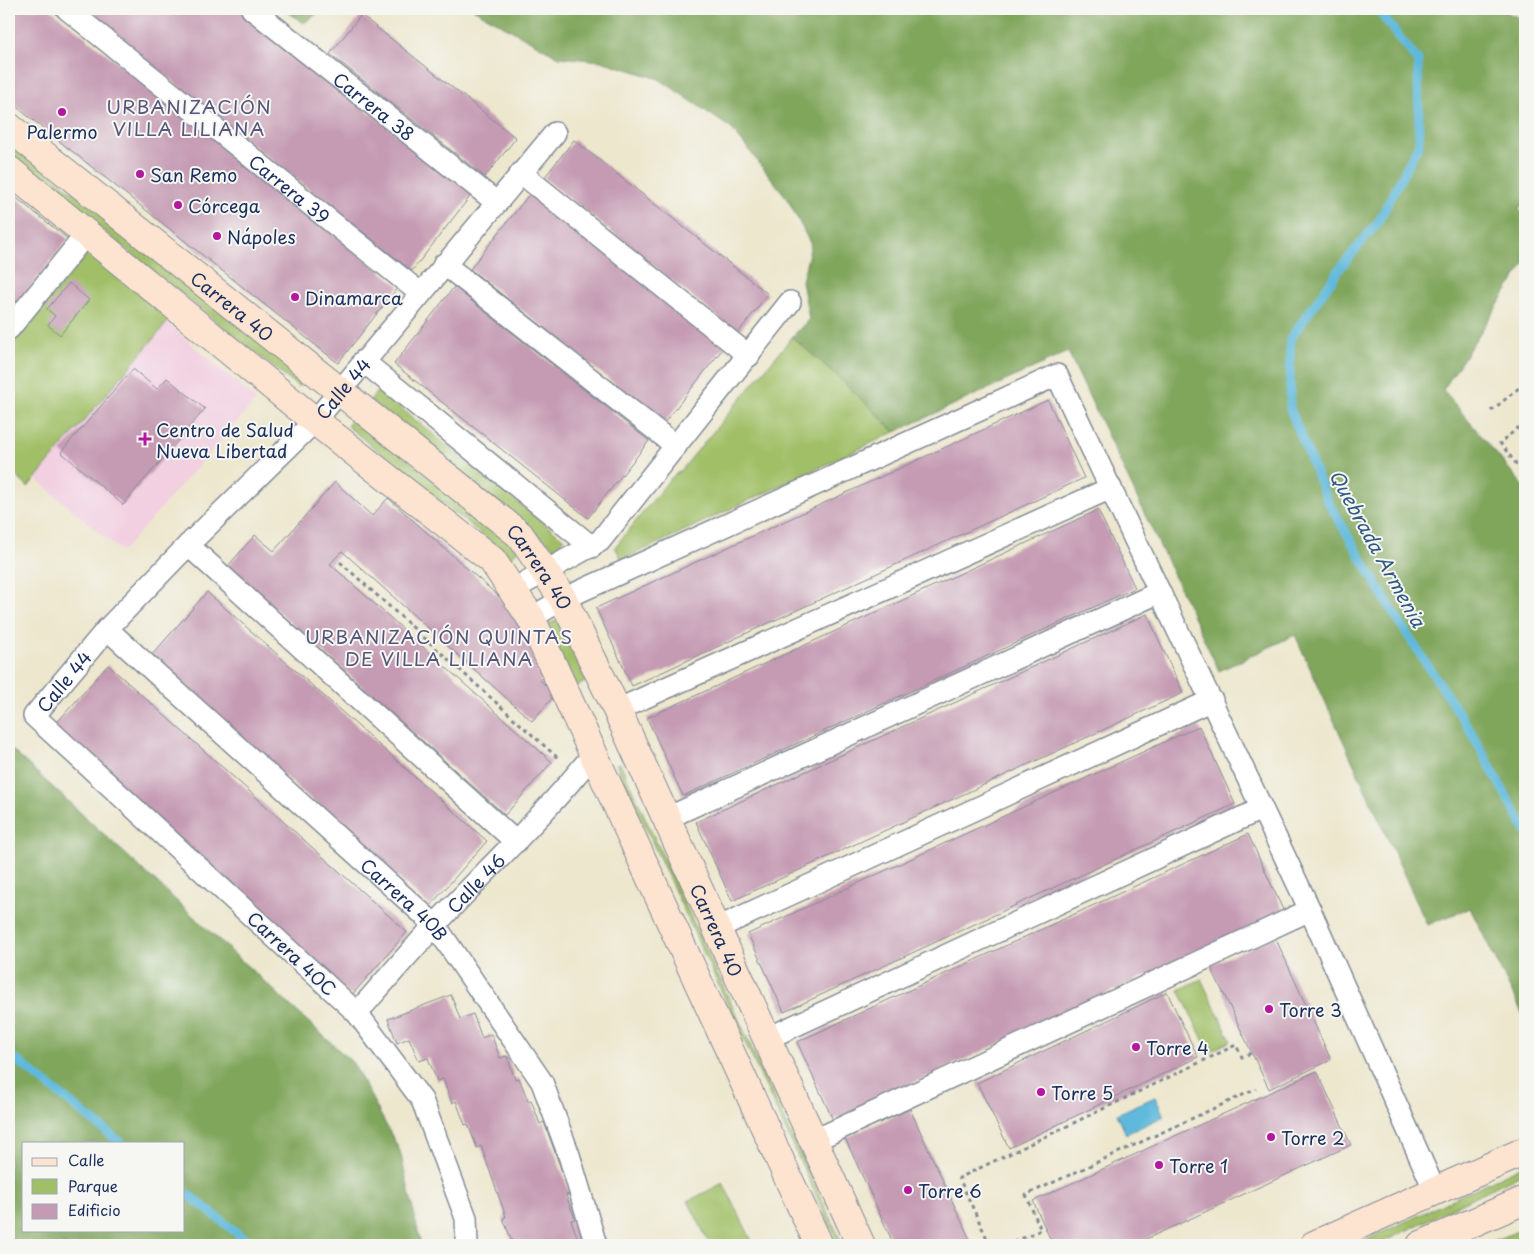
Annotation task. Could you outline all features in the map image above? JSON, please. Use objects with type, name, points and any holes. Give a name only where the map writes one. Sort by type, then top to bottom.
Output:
[{"type":"street","name":"Carrera 39","points":[[67,9],[420,293]]},
{"type":"street","name":"Carrera 38","points":[[252,9],[496,202]]},
{"type":"street","name":"Carrera 40","points":[[9,127],[338,392],[520,535],[563,599],[617,710],[715,929],[861,1245]]},
{"type":"street","name":"Calle 44","points":[[34,716],[107,629],[188,544],[315,421],[363,361],[555,133]]},
{"type":"street","name":"Carrera 40","points":[[9,170],[315,421],[492,560],[531,618],[820,1245]]},
{"type":"street","points":[[522,173],[749,356]]},
{"type":"street","points":[[9,329],[87,233]]},
{"type":"street","points":[[444,264],[676,446]]},
{"type":"street","points":[[512,590],[600,541],[749,356],[790,302]]},
{"type":"street","points":[[363,361],[592,547]]},
{"type":"street","points":[[531,618],[563,599],[1057,375],[1310,910],[1435,1191]]},
{"type":"street","points":[[617,710],[1111,488]]},
{"type":"street","points":[[188,544],[516,842]]},
{"type":"street","points":[[665,819],[1160,592]]},
{"type":"street","name":"Carrera 40B","points":[[107,629],[435,925],[542,1082],[569,1155],[596,1245]]},
{"type":"street","points":[[715,929],[1212,700]]},
{"type":"street","name":"Carrera 40C","points":[[34,716],[357,1013],[422,1100],[466,1218],[467,1245]]},
{"type":"street","name":"Calle 46","points":[[357,1013],[435,925],[516,842],[577,775],[594,753]]},
{"type":"street","points":[[766,1039],[1261,809]]},
{"type":"street","points":[[814,1142],[1310,910]]},
{"type":"street","points":[[1314,1245],[1525,1151]]},
{"type":"street","points":[[1421,1245],[1525,1200]]},
{"type":"path","points":[[1491,411],[1525,383]]},
{"type":"path","points":[[1525,422],[1500,443],[1525,475]]},
{"type":"path","points":[[340,562],[577,775]]},
{"type":"path","points":[[990,1245],[959,1178],[1236,1045],[1242,1057],[1252,1053]]},
{"type":"path","points":[[1007,1245],[1041,1230],[1026,1195],[1256,1089]]},
{"type":"shaded area","name":"Centro de Salud Nueva Libertad","points":[[167,323],[256,400],[122,552],[35,478]]},
{"type":"green space","points":[[283,9],[324,9],[304,23]]},
{"type":"green space","points":[[473,9],[1499,9],[1525,20],[1525,203],[1519,208],[1525,217],[1525,263],[1443,390],[1525,488],[1525,1019],[1470,908],[1427,925],[1295,635],[1219,671],[1068,352],[895,432],[834,373],[792,337],[809,319],[802,281],[811,245],[787,198],[732,129],[659,79],[601,61],[559,57]]},
{"type":"green space","points":[[9,141],[305,378],[298,387],[9,155]]},
{"type":"green space","points":[[92,248],[172,317],[28,487],[9,470],[9,347]]},
{"type":"green space","points":[[792,337],[834,373],[895,432],[622,560],[615,547],[669,480],[683,468]]},
{"type":"green space","points":[[378,390],[564,539],[556,549],[370,400]]},
{"type":"green space","points":[[354,417],[519,549],[511,558],[347,426]]},
{"type":"green space","points":[[560,619],[589,680],[576,687],[546,625]]},
{"type":"green space","points":[[9,747],[353,1063],[400,1151],[421,1245],[9,1245]]},
{"type":"green space","points":[[620,763],[843,1245],[839,1245],[616,764]]},
{"type":"green space","points":[[1201,979],[1231,1041],[1209,1052],[1179,990]]},
{"type":"green space","points":[[1525,1165],[1525,1172],[1377,1245],[1356,1245]]},
{"type":"green space","points":[[723,1183],[754,1245],[710,1245],[688,1201]]},
{"type":"green space","points":[[1525,1228],[1525,1245],[1484,1245]]},
{"type":"water","points":[[1155,1097],[1164,1116],[1126,1134],[1117,1114]]},
{"type":"building","points":[[9,9],[50,9],[399,286],[338,363],[9,101]]},
{"type":"building","points":[[81,9],[239,9],[472,194],[412,271]]},
{"type":"building","points":[[361,15],[516,138],[485,177],[330,54]]},
{"type":"building","points":[[574,140],[768,294],[738,333],[544,178]]},
{"type":"building","points":[[9,192],[68,239],[9,314]]},
{"type":"building","points":[[531,192],[725,346],[664,423],[470,269]]},
{"type":"building","points":[[69,283],[89,300],[60,335],[48,325],[55,316],[47,309]]},
{"type":"building","points":[[454,287],[649,441],[588,518],[394,364]]},
{"type":"building","points":[[133,369],[157,389],[167,378],[205,409],[123,505],[61,452]]},
{"type":"building","points":[[1048,400],[1084,478],[632,686],[596,608]]},
{"type":"building","points":[[335,482],[372,516],[388,498],[515,611],[533,655],[545,675],[540,680],[555,695],[532,721],[342,551],[330,564],[552,762],[505,815],[228,566],[255,535],[274,551]]},
{"type":"building","points":[[1098,510],[1135,588],[683,796],[647,718]]},
{"type":"building","points":[[207,592],[487,841],[430,906],[151,656]]},
{"type":"building","points":[[1147,614],[1183,693],[732,901],[696,822]]},
{"type":"building","points":[[108,665],[407,932],[351,996],[52,728]]},
{"type":"building","points":[[1199,726],[1235,804],[784,1012],[748,934]]},
{"type":"building","points":[[1248,834],[1284,912],[833,1120],[797,1042]]},
{"type":"building","name":"Torre 3","points":[[1275,937],[1331,1060],[1269,1089],[1210,965]]},
{"type":"building","points":[[1167,992],[1198,1057],[1009,1148],[977,1083]]},
{"type":"building","points":[[451,995],[460,1019],[473,1014],[482,1038],[491,1034],[500,1058],[507,1056],[515,1079],[519,1078],[528,1101],[531,1100],[540,1124],[544,1122],[570,1194],[566,1195],[575,1219],[571,1220],[580,1244],[508,1245],[512,1242],[503,1218],[506,1217],[481,1146],[477,1148],[468,1124],[465,1125],[456,1101],[452,1103],[443,1079],[437,1081],[428,1058],[419,1061],[409,1038],[397,1043],[388,1019]]},
{"type":"building","points":[[1317,1071],[1351,1145],[1133,1245],[1053,1245],[1033,1201]]},
{"type":"building","name":"Torre 6","points":[[910,1109],[971,1242],[964,1245],[894,1245],[845,1138]]},
{"type":"waterway","name":"Quebrada Armenia","points":[[1377,9],[1418,61],[1419,144],[1378,222],[1342,266],[1290,339],[1290,409],[1327,500],[1394,614],[1470,730],[1525,830]]},
{"type":"waterway","points":[[9,1054],[120,1142]]},
{"type":"waterway","points":[[185,1192],[252,1245]]},
{"type":"place","name":"Palermo","points":[[62,112]]},
{"type":"place","name":"San Remo","points":[[140,174]]},
{"type":"place","name":"Córcega","points":[[178,205]]},
{"type":"place","name":"Nápoles","points":[[217,236]]},
{"type":"place","name":"Dinamarca","points":[[295,297]]},
{"type":"place","name":"Centro de Salud Nueva Libertad","points":[[145,439]]},
{"type":"place","name":"Torre 3","points":[[1269,1009]]},
{"type":"place","name":"Torre 4","points":[[1136,1047]]},
{"type":"place","name":"Torre 5","points":[[1041,1092]]},
{"type":"place","name":"Torre 2","points":[[1271,1137]]},
{"type":"place","name":"Torre 1","points":[[1159,1165]]},
{"type":"place","name":"Torre 6","points":[[908,1190]]},
{"type":"district","name":"URBANIZACIÓN VILLA LILIANA","points":[[189,117]]},
{"type":"district","name":"URBANIZACIÓN QUINTAS DE VILLA LILIANA","points":[[439,647]]}]
